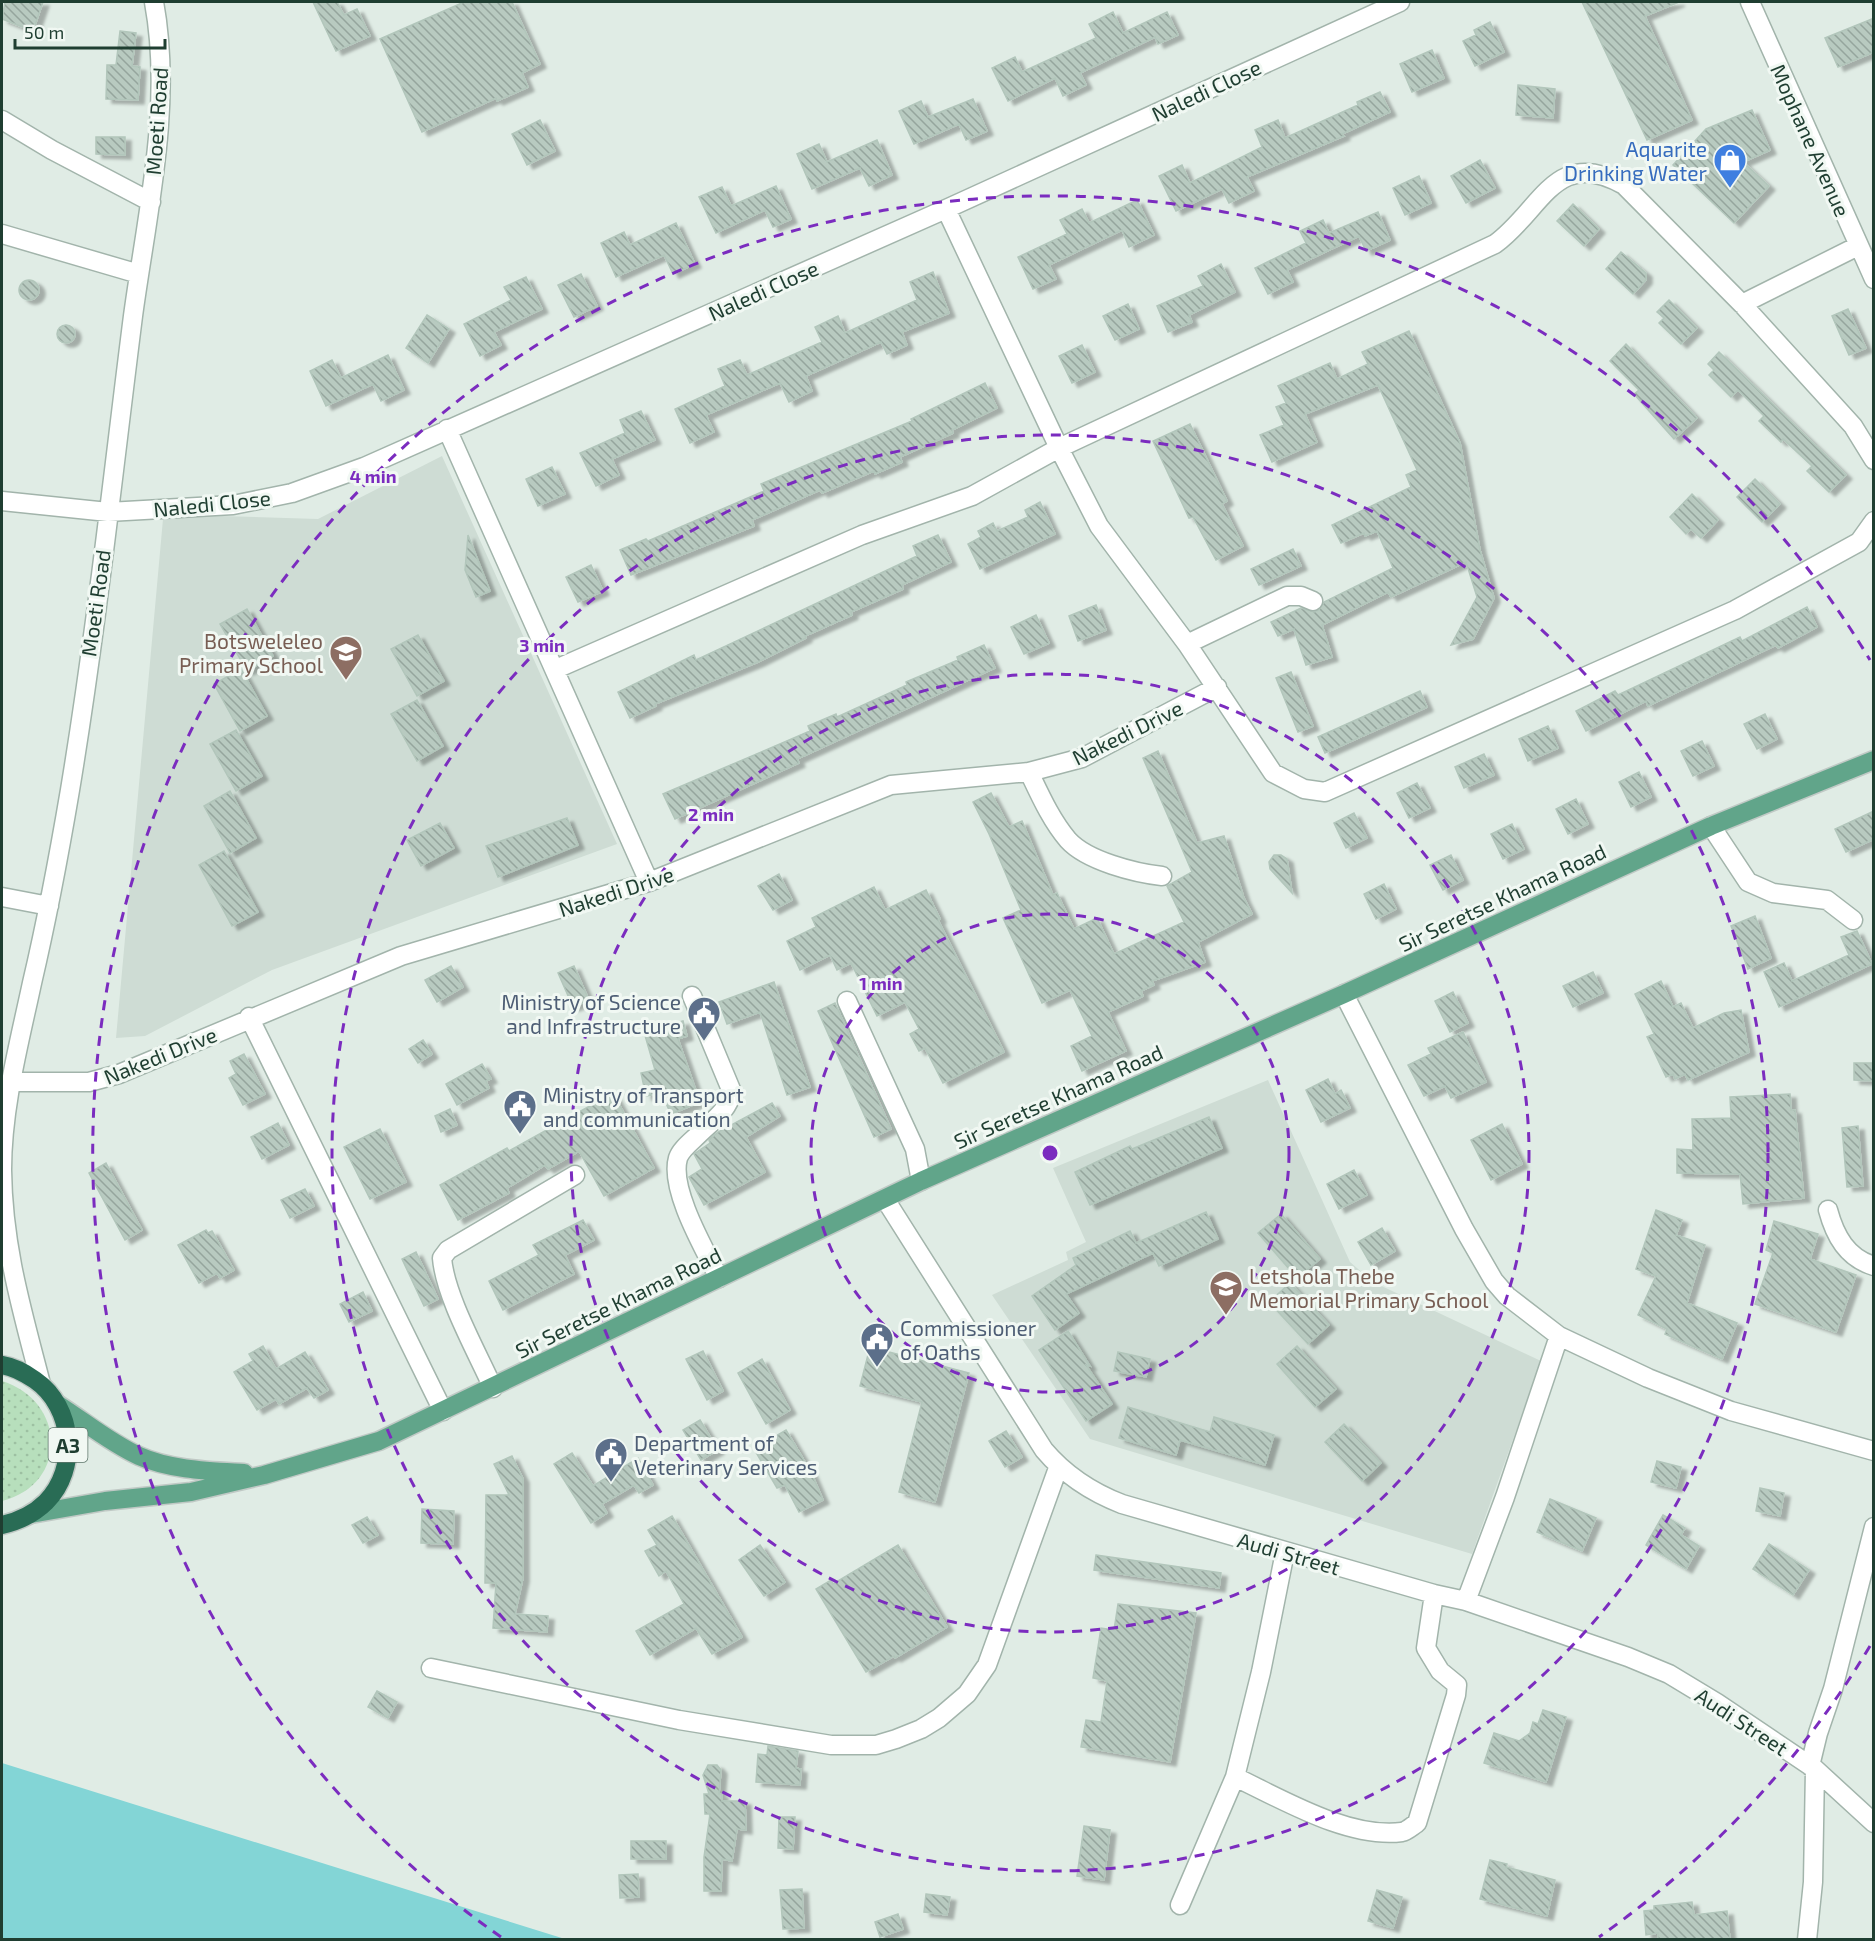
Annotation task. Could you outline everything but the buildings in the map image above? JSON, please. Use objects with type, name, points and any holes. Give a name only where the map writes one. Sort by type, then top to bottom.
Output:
[{"type":"highway","name":"A3","points":[[2,1365],[25,1373],[41,1384],[57,1404],[66,1423],[69,1444],[66,1465],[59,1484],[47,1501],[2,1538]]},
{"type":"highway","name":"A3","points":[[2,1525],[26,1517]]},
{"type":"main road","name":"Sir Seretse Khama Road","points":[[26,1517],[105,1501],[191,1492],[264,1475],[379,1441],[921,1181],[1344,994],[1711,826],[1874,760]]},
{"type":"main road","name":"Sir Seretse Khama Road","points":[[57,1404],[112,1441],[141,1457],[213,1471],[264,1475]]},
{"type":"street","name":"Moeti Road","points":[[41,1384],[14,1286],[2,1205],[2,1166],[11,1082],[49,906],[70,786],[139,274],[151,202],[162,83],[159,29],[154,2]]},
{"type":"street","name":"Naledi Close","points":[[2,501],[108,512],[232,505],[265,500],[364,467],[946,209],[1400,2]]},
{"type":"street","name":"Mophane Avenue","points":[[1750,2],[1874,279]]},
{"type":"street","points":[[2,120],[52,150],[151,202]]},
{"type":"street","points":[[556,669],[862,535],[972,496],[1059,448],[1495,244],[1517,226],[1558,180],[1573,173],[1590,171],[1604,174],[1624,185],[1742,304],[1853,426],[1874,460]]},
{"type":"street","points":[[946,209],[1059,448],[1099,526],[1187,644],[1273,773],[1304,789],[1325,792],[1735,610],[1859,542],[1874,521]]},
{"type":"street","points":[[2,234],[139,274]]},
{"type":"street","points":[[1742,304],[1858,246]]},
{"type":"street","points":[[447,429],[556,669],[649,882]]},
{"type":"street","points":[[1187,644],[1287,596],[1301,596],[1313,601]]},
{"type":"street","name":"Nakedi Drive","points":[[11,1082],[89,1082],[147,1064],[249,1017],[401,956],[649,882],[891,785],[1029,772],[1082,758],[1217,687]]},
{"type":"street","points":[[1029,772],[1047,808],[1070,842],[1128,872],[1162,876]]},
{"type":"street","points":[[1711,826],[1748,882],[1773,893],[1827,900],[1853,920]]},
{"type":"street","points":[[2,897],[49,906]]},
{"type":"street","points":[[1344,994],[1464,1229],[1494,1281],[1507,1296],[1559,1336],[1648,1378],[1731,1411],[1874,1451]]},
{"type":"street","points":[[692,996],[732,1092],[729,1105],[678,1157],[677,1168],[682,1202],[719,1278]]},
{"type":"street","points":[[848,1001],[915,1149],[921,1181]]},
{"type":"street","points":[[249,1017],[443,1411]]},
{"type":"street","points":[[493,1388],[461,1318],[443,1268],[442,1258],[448,1250],[575,1175]]},
{"type":"street","name":"Audi Street","points":[[885,1199],[1044,1450],[1059,1468],[1086,1488],[1122,1504],[1285,1552],[1466,1601],[1628,1657],[1669,1674],[1717,1703],[1813,1768],[1874,1823]]},
{"type":"street","points":[[1828,1210],[1834,1231],[1846,1249],[1861,1262],[1874,1266]]},
{"type":"street","points":[[1466,1601],[1505,1497],[1559,1336]]},
{"type":"street","points":[[431,1668],[679,1720],[831,1745],[876,1745],[921,1729],[939,1718],[967,1694],[987,1665],[1059,1468]]},
{"type":"street","points":[[1807,1940],[1813,1882],[1813,1768],[1818,1733],[1833,1689],[1874,1527]]},
{"type":"street","points":[[1180,1905],[1235,1777],[1261,1672],[1285,1552]]},
{"type":"street","points":[[1235,1777],[1316,1815],[1347,1825],[1383,1832],[1404,1832],[1417,1822],[1456,1695],[1456,1685],[1440,1671],[1426,1648],[1434,1594]]},
{"type":"shaded area","name":"Botsweleleo Primary School","points":[[442,456],[617,844],[272,970],[145,1036],[116,1038],[163,519],[188,515],[318,519]]},
{"type":"shaded area","name":"Letshola Thebe Memorial Primary School","points":[[1268,1080],[1350,1262],[1373,1282],[1541,1361],[1472,1554],[1090,1439],[992,1295],[1068,1260],[1066,1252],[1086,1242],[1053,1168]]},
{"type":"green space","points":[[2,1381],[23,1391],[38,1406],[48,1423],[51,1442],[48,1461],[39,1478],[24,1492],[2,1501]]},
{"type":"water","points":[[2,1763],[565,1939],[2,1939]]},
{"type":"place","name":"Aquarite Drinking Water","points":[[1730,189]]},
{"type":"place","name":"Botsweleleo Primary School","points":[[346,681]]},
{"type":"place","name":"Ministry of Science and Infrastructure","points":[[704,1042]]},
{"type":"place","name":"Ministry of Transport and communication","points":[[520,1135]]},
{"type":"place","name":"Letshola Thebe Memorial Primary School","points":[[1226,1316]]},
{"type":"place","name":"Commissioner of Oaths","points":[[877,1368]]},
{"type":"place","name":"Department of Veterinary Services","points":[[611,1483]]}]
